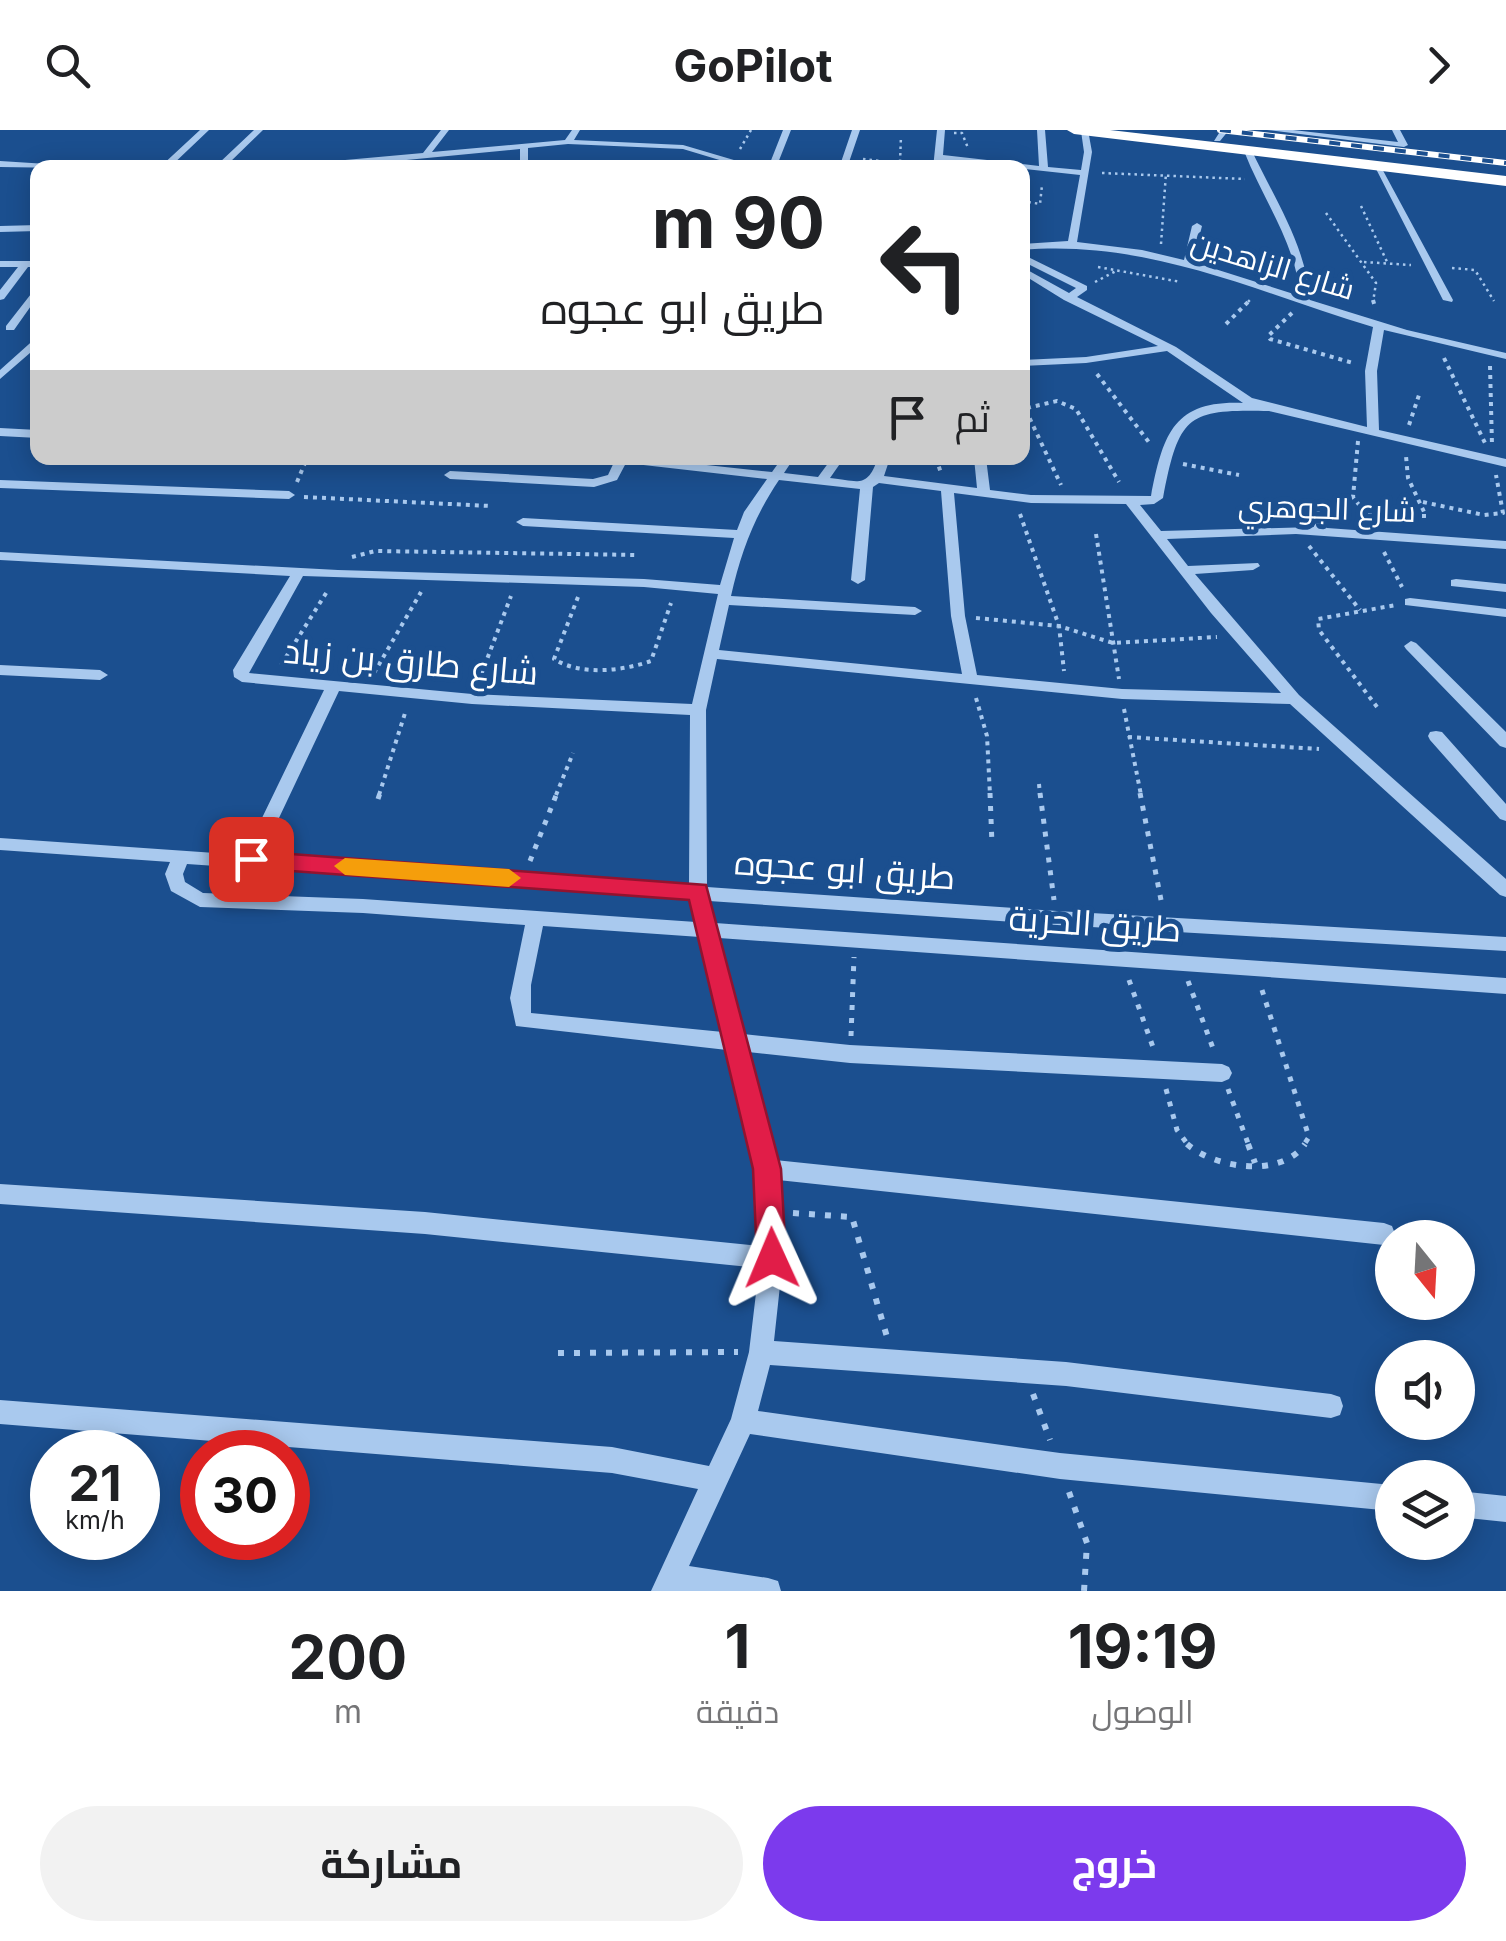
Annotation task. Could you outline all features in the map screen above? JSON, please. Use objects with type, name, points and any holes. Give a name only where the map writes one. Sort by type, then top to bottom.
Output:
[{"type":"highway","points":[[1140,130],[1221,134],[1506,172]]},
{"type":"highway","points":[[1080,131],[1506,181]]},
{"type":"street","points":[[172,160],[205,130]]},
{"type":"street","points":[[226,160],[259,130]]},
{"type":"street","points":[[424,157],[445,130]]},
{"type":"street","points":[[525,160],[526,146],[537,130]]},
{"type":"street","points":[[568,142],[576,130]]},
{"type":"street","points":[[636,144],[646,130]]},
{"type":"street","points":[[682,148],[688,130]]},
{"type":"street","points":[[775,160],[787,130]]},
{"type":"street","points":[[845,160],[856,130]]},
{"type":"street","points":[[937,160],[940,130]]},
{"type":"street","points":[[1041,130],[1044,169]]},
{"type":"street","points":[[1271,130],[1345,134],[1398,146],[1404,144],[1396,130]]},
{"type":"street","points":[[1072,244],[1088,152],[1080,131]]},
{"type":"street","points":[[487,150],[494,140]]},
{"type":"street","points":[[409,160],[568,142],[682,148],[728,160]]},
{"type":"street","points":[[1248,151],[1258,180],[1298,250],[1305,301]]},
{"type":"street","points":[[450,160],[451,153]]},
{"type":"street","points":[[0,164],[30,166]]},
{"type":"street","points":[[1376,165],[1448,300]]},
{"type":"street","points":[[1030,168],[1082,173]]},
{"type":"street","points":[[1188,264],[1197,226]]},
{"type":"street","points":[[0,229],[30,228]]},
{"type":"street","name":"شارع الزاهدين","points":[[1030,247],[1072,244],[1188,264],[1265,285],[1379,326],[1506,356]]},
{"type":"street","points":[[1030,261],[1083,288],[1068,298]]},
{"type":"street","points":[[0,264],[30,264]]},
{"type":"street","points":[[0,297],[30,265]]},
{"type":"street","points":[[1030,275],[1196,364],[1236,395],[1270,408],[1499,461]]},
{"type":"street","points":[[5,327],[30,297]]},
{"type":"street","points":[[1366,429],[1379,326]]},
{"type":"street","points":[[5,327],[30,328]]},
{"type":"street","points":[[0,376],[30,347]]},
{"type":"street","points":[[1030,363],[1086,360],[1168,348]]},
{"type":"street","points":[[685,465],[984,495],[1131,502],[1157,498],[1169,450],[1187,418],[1195,412],[1229,406],[1270,408]]},
{"type":"street","points":[[0,432],[30,434]]},
{"type":"street","points":[[450,476],[602,482],[613,477],[619,465]]},
{"type":"street","points":[[768,1591],[666,1584],[743,1421],[761,1352],[772,1258],[767,1169],[698,892],[698,710],[742,534],[783,465]]},
{"type":"street","points":[[822,480],[833,465]]},
{"type":"street","points":[[858,580],[872,482],[880,465]]},
{"type":"street","points":[[981,465],[984,495]]},
{"type":"street","points":[[0,484],[289,496]]},
{"type":"street","points":[[948,490],[958,616],[971,681]]},
{"type":"street","points":[[1131,502],[1294,698],[1348,748],[1497,870],[1506,890]]},
{"type":"street","points":[[1311,506],[1322,531]]},
{"type":"street","points":[[523,522],[742,534]]},
{"type":"street","name":"شارع الجوهري","points":[[1156,535],[1296,530],[1501,544]]},
{"type":"street","points":[[0,556],[428,578],[677,586],[724,595],[914,611]]},
{"type":"street","points":[[1184,570],[1253,566]]},
{"type":"street","name":"شارع طارق بن زياد","points":[[299,572],[240,673],[246,679],[472,699],[698,710]]},
{"type":"street","points":[[1456,583],[1506,588]]},
{"type":"street","points":[[1410,602],[1506,613]]},
{"type":"street","points":[[1411,646],[1506,742]]},
{"type":"street","points":[[710,654],[1181,698],[1294,698]]},
{"type":"street","points":[[0,670],[100,676]]},
{"type":"street","points":[[251,859],[334,686]]},
{"type":"street","points":[[1436,736],[1506,816]]},
{"type":"street","name":"طريق ابو عجوه","points":[[0,844],[1057,918],[1506,944]]},
{"type":"street","name":"طريق الحرية","points":[[181,855],[174,874],[177,886],[200,900],[536,918],[1506,986]]},
{"type":"street","points":[[536,918],[520,994],[523,1020],[850,1054],[1222,1073]]},
{"type":"street","points":[[767,1169],[1375,1233]]},
{"type":"street","points":[[0,1194],[425,1224],[772,1258]]},
{"type":"street","points":[[761,1352],[1066,1374],[1331,1406]]},
{"type":"street","points":[[0,1412],[612,1460],[716,1480]]},
{"type":"street","points":[[743,1421],[1060,1466],[1375,1496]]},
{"type":"street","points":[[1475,1506],[1506,1509]]},
{"type":"path","points":[[900,160],[901,136]]},
{"type":"path","points":[[1030,202],[1040,204],[1044,169]]},
{"type":"path","points":[[1082,173],[1166,172],[1258,180]]},
{"type":"path","points":[[1160,258],[1166,172]]},
{"type":"path","points":[[1326,213],[1358,261],[1388,264],[1361,206]]},
{"type":"path","points":[[1364,262],[1376,283],[1372,306],[1390,310]]},
{"type":"path","points":[[1083,288],[1119,270]]},
{"type":"path","points":[[1475,270],[1494,302]]},
{"type":"path","points":[[1226,324],[1265,285]]},
{"type":"path","points":[[1305,301],[1268,336],[1270,339],[1360,363]]},
{"type":"path","points":[[1435,340],[1499,461]]},
{"type":"path","points":[[1422,502],[1484,515],[1503,513],[1490,353]]},
{"type":"path","points":[[1366,429],[1353,498],[1368,514],[1426,516],[1408,478],[1405,438],[1419,395]]},
{"type":"path","points":[[1030,407],[1057,401],[1076,408],[1131,502]]},
{"type":"path","points":[[1030,415],[1068,500]]},
{"type":"path","points":[[1014,497],[1059,626],[1066,688]]},
{"type":"path","points":[[339,499],[490,506]]},
{"type":"path","points":[[1296,530],[1360,610]]},
{"type":"path","points":[[1096,534],[1113,643]]},
{"type":"path","points":[[1376,535],[1410,602],[1318,618],[1317,624],[1377,707]]},
{"type":"path","points":[[272,681],[338,574],[352,558],[374,551],[638,555]]},
{"type":"path","points":[[364,689],[428,578]]},
{"type":"path","points":[[472,699],[518,579]]},
{"type":"path","points":[[584,582],[554,659],[566,668],[632,667],[651,661],[677,586]]},
{"type":"path","points":[[958,616],[1059,626],[1113,643],[1238,635]]},
{"type":"path","points":[[971,681],[987,736],[992,844]]},
{"type":"path","points":[[378,800],[412,693]]},
{"type":"path","points":[[1128,737],[1294,749],[1348,748]]},
{"type":"path","points":[[522,879],[573,753]]},
{"type":"path","points":[[1039,784],[1057,918]]},
{"type":"path","points":[[850,1054],[855,940]]},
{"type":"path","points":[[1254,967],[1309,1136],[1306,1147],[1292,1158],[1256,1163]]},
{"type":"path","points":[[771,1212],[852,1216],[894,1364]]},
{"type":"path","points":[[558,1353],[761,1352]]},
{"type":"railway","points":[[1220,130],[1506,163]]},
{"type":"slow traffic","points":[[345,866],[509,878]]},
{"type":"route","points":[[251,859],[698,892],[767,1169],[772,1258]]}]
